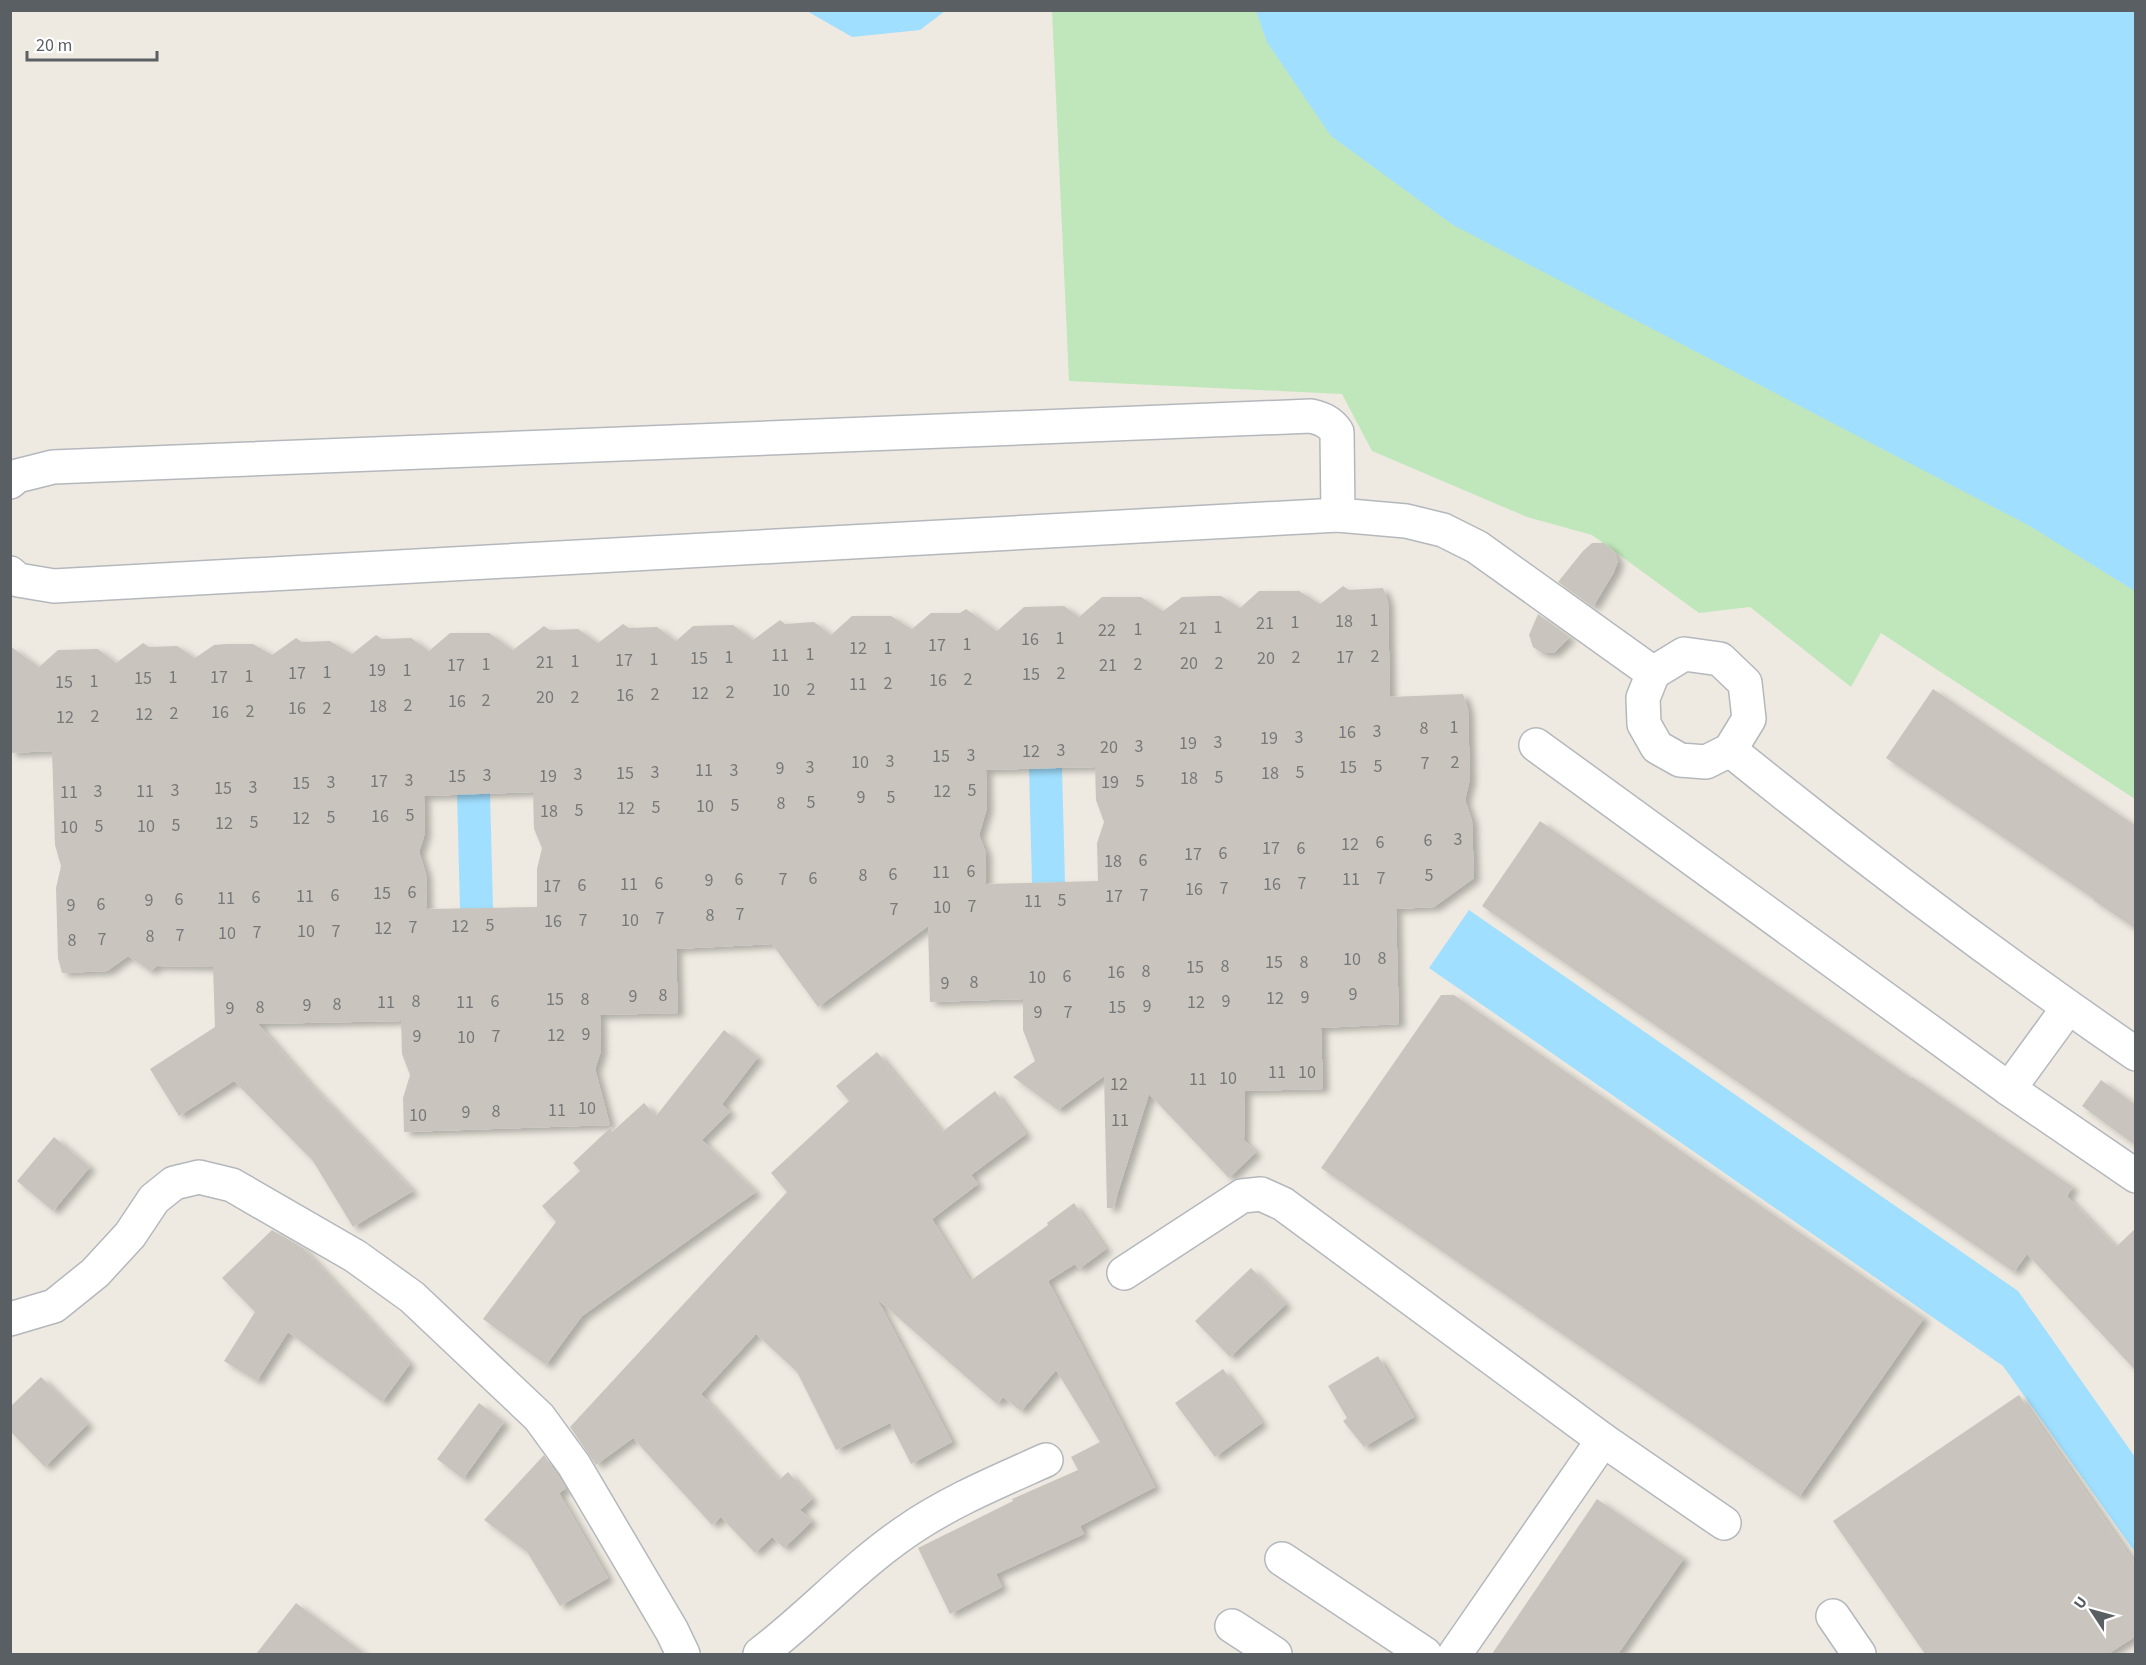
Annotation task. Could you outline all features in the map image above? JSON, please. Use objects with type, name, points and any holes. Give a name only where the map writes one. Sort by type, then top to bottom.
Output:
[{"type":"street","points":[[10,482],[17,476],[53,467],[1311,416],[1323,419],[1337,432],[1338,515]]},
{"type":"street","points":[[10,573],[18,580],[54,586],[1338,515],[1406,521],[1452,534],[1477,547],[1653,673]]},
{"type":"street","points":[[1684,654],[1720,659],[1745,683],[1749,719],[1730,750],[1706,762],[1680,760],[1658,747],[1644,724],[1642,698],[1653,673],[1684,654]]},
{"type":"street","points":[[1536,746],[2009,1089],[2136,1176]]},
{"type":"street","points":[[1730,750],[1836,836],[2068,1008],[2136,1054]]},
{"type":"street","points":[[2009,1089],[2068,1008]]},
{"type":"street","points":[[10,1319],[54,1306],[95,1273],[130,1235],[154,1199],[174,1183],[199,1177],[232,1185],[355,1256],[412,1297],[539,1417],[574,1465],[672,1631],[683,1654]]},
{"type":"street","points":[[1125,1273],[1242,1196],[1261,1194],[1283,1204],[1603,1440],[1724,1523]]},
{"type":"street","points":[[1455,1654],[1603,1440]]},
{"type":"street","points":[[760,1654],[903,1534],[943,1508],[1046,1460]]},
{"type":"street","points":[[1282,1559],[1425,1654]]},
{"type":"street","points":[[1833,1616],[1859,1654]]},
{"type":"street","points":[[1232,1626],[1275,1654]]},
{"type":"green space","points":[[1052,11],[2135,11],[2135,799],[1881,633],[1851,687],[1750,607],[1699,613],[1592,535],[1527,517],[1372,451],[1342,394],[1069,381]]},
{"type":"water","points":[[807,11],[945,11],[920,30],[852,37]]},
{"type":"water","points":[[1256,11],[2135,11],[2135,591],[2028,525],[1453,225],[1331,136],[1267,42]]},
{"type":"water","points":[[1062,768],[1065,882],[1032,883],[1029,769]]},
{"type":"water","points":[[490,793],[493,908],[460,909],[457,794]]},
{"type":"water","points":[[1469,910],[2018,1291],[2135,1457],[2135,1552],[2003,1366],[1429,968]]},
{"type":"building","points":[[1592,543],[1604,543],[1613,550],[1618,561],[1593,607],[1558,582]]},
{"type":"building","points":[[1343,586],[1349,590],[1383,588],[1388,602],[1390,697],[1463,694],[1468,709],[1470,779],[1465,800],[1472,821],[1474,878],[1434,907],[1396,909],[1399,1024],[1321,1028],[1323,1089],[1245,1091],[1244,1140],[1256,1152],[1229,1178],[1149,1094],[1113,1208],[1107,1208],[1104,1076],[1058,1110],[1013,1077],[1035,1061],[1023,1030],[1023,999],[930,1002],[928,926],[818,1007],[772,944],[676,949],[678,1013],[600,1015],[601,1051],[595,1069],[610,1125],[404,1132],[403,1098],[410,1075],[402,1054],[401,1021],[258,1024],[310,1084],[413,1191],[353,1227],[313,1161],[234,1081],[179,1116],[150,1069],[215,1027],[213,967],[157,966],[150,971],[128,956],[107,971],[62,973],[58,958],[56,888],[61,866],[55,845],[52,751],[10,753],[10,646],[39,667],[58,650],[98,649],[116,663],[143,643],[149,647],[177,646],[195,658],[214,645],[226,644],[253,644],[272,655],[296,638],[302,642],[330,641],[352,654],[376,635],[382,639],[411,638],[429,651],[450,633],[489,633],[513,650],[544,626],[550,630],[578,629],[598,643],[623,624],[629,628],[657,627],[676,641],[693,626],[733,625],[753,640],[780,620],[785,624],[814,622],[831,635],[852,616],[891,616],[912,629],[931,613],[960,613],[966,609],[997,631],[1024,607],[1064,606],[1079,617],[1102,597],[1141,597],[1163,611],[1182,597],[1221,596],[1240,608],[1259,591],[1299,591],[1320,604]],"holes":[[[1095,767],[1096,800],[1104,822],[1097,843],[1098,881],[986,884],[986,853],[979,835],[987,808],[986,770]],[[533,792],[534,829],[542,848],[537,869],[537,907],[427,909],[426,874],[419,852],[425,833],[424,796]]]},
{"type":"building","points":[[1538,614],[1570,637],[1554,653],[1542,653],[1533,647],[1529,635]]},
{"type":"building","points":[[1933,689],[2136,826],[2136,929],[1886,758]]},
{"type":"building","points":[[1540,821],[1911,1078],[2073,1187],[2067,1196],[2116,1247],[2136,1228],[2136,1371],[2027,1254],[2014,1272],[1482,906]]},
{"type":"building","points":[[1441,995],[1454,995],[1924,1318],[1799,1497],[1321,1168]]},
{"type":"building","points":[[724,1030],[758,1057],[722,1104],[730,1112],[702,1140],[756,1192],[582,1316],[546,1365],[483,1319],[556,1222],[542,1206],[580,1171],[573,1163],[611,1127],[612,1132],[644,1103],[656,1116]]},
{"type":"building","points":[[877,1052],[942,1132],[995,1091],[1026,1134],[971,1175],[978,1184],[932,1219],[970,1281],[1048,1225],[1047,1223],[1074,1203],[1106,1249],[1079,1269],[1075,1264],[1048,1281],[1155,1487],[1080,1526],[1084,1534],[996,1574],[1002,1587],[950,1614],[918,1548],[1013,1501],[1012,1499],[1078,1470],[1071,1457],[1100,1442],[1056,1370],[1021,1411],[1003,1397],[997,1404],[877,1299],[952,1442],[911,1464],[890,1423],[836,1450],[797,1372],[756,1334],[701,1394],[779,1480],[788,1472],[812,1499],[800,1510],[812,1521],[784,1548],[772,1537],[755,1553],[721,1517],[712,1525],[633,1438],[596,1465],[570,1427],[787,1192],[771,1173],[849,1101],[836,1086]]},
{"type":"building","points":[[2101,1080],[2136,1105],[2136,1146],[2082,1106]]},
{"type":"building","points":[[54,1137],[90,1167],[53,1211],[17,1181]]},
{"type":"building","points":[[272,1230],[303,1248],[410,1364],[382,1402],[288,1332],[257,1381],[224,1361],[255,1312],[222,1278]]},
{"type":"building","points":[[1251,1268],[1286,1304],[1230,1357],[1195,1321]]},
{"type":"building","points":[[1378,1356],[1414,1417],[1364,1447],[1343,1421],[1347,1418],[1328,1386]]},
{"type":"building","points":[[1223,1369],[1262,1423],[1215,1457],[1175,1403]]},
{"type":"building","points":[[41,1377],[88,1424],[45,1467],[10,1431],[10,1407]]},
{"type":"building","points":[[2019,1395],[2136,1565],[2136,1636],[2108,1654],[1925,1654],[1833,1521]]},
{"type":"building","points":[[479,1403],[504,1422],[463,1479],[437,1459]]},
{"type":"building","points":[[544,1455],[566,1488],[559,1493],[608,1578],[560,1606],[527,1552],[484,1520]]},
{"type":"building","points":[[1597,1499],[1684,1558],[1618,1654],[1492,1654]]},
{"type":"building","points":[[296,1603],[365,1654],[256,1654]]}]
